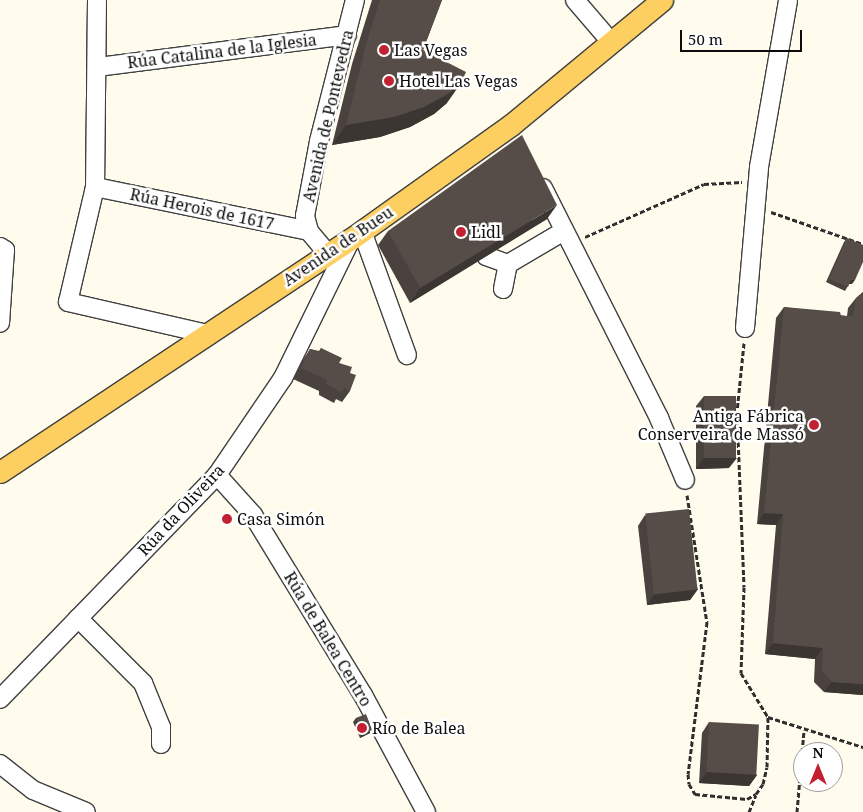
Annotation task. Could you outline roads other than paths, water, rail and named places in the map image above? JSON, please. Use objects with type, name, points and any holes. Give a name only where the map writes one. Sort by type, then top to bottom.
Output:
[{"type":"main road","name":"Avenida de Bueu","points":[[0,472],[356,235],[516,133],[612,43],[662,0]]},
{"type":"street","points":[[97,0],[98,68],[95,187],[68,302],[208,334]]},
{"type":"street","name":"Avenida de Pontevedra","points":[[309,231],[305,216],[319,141],[355,0]]},
{"type":"street","points":[[575,0],[612,43]]},
{"type":"street","points":[[746,328],[758,181],[788,0]]},
{"type":"street","name":"Rúa Catalina de la Iglesia","points":[[98,68],[347,35]]},
{"type":"street","points":[[534,169],[659,418],[685,480]]},
{"type":"street","name":"Rúa Herois de 1617","points":[[95,187],[309,231]]},
{"type":"street","points":[[309,231],[328,254]]},
{"type":"street","points":[[356,235],[407,355]]},
{"type":"street","name":"Rúa da Oliveira","points":[[0,699],[217,475],[283,378],[356,235]]},
{"type":"street","points":[[486,256],[508,264],[568,238]]},
{"type":"street","points":[[0,246],[5,250],[0,323]]},
{"type":"street","points":[[503,289],[508,264]]},
{"type":"street","name":"Rúa de Balea Centro","points":[[217,475],[253,515],[363,695],[426,812]]},
{"type":"street","points":[[78,618],[143,683],[161,727],[161,744]]},
{"type":"street","points":[[0,764],[33,790],[86,812]]},
{"type":"place","name":"Las Vegas","points":[[384,50]]},
{"type":"place","name":"Hotel Las Vegas","points":[[389,81]]},
{"type":"place","name":"Lidl","points":[[461,232]]},
{"type":"place","name":"Antiga Fábrica Conserveira de Massó","points":[[814,425]]},
{"type":"place","name":"Casa Simón","points":[[227,519]]},
{"type":"place","name":"Río de Balea","points":[[362,728]]}]
